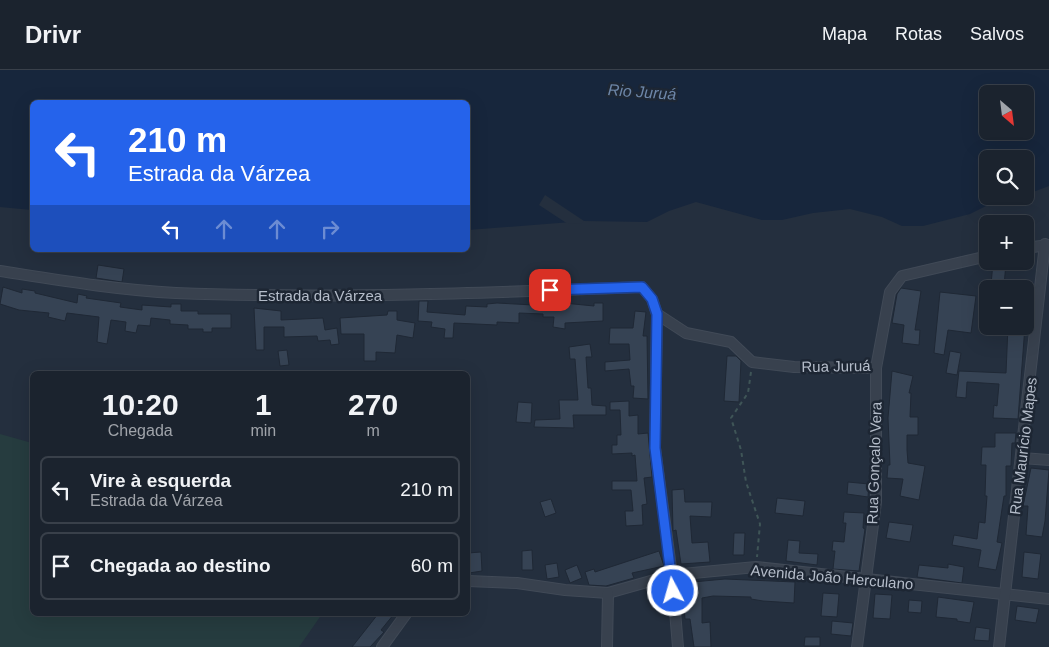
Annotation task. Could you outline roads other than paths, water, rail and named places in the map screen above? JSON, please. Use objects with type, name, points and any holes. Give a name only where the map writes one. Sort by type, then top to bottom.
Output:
[{"type":"street","points":[[1034,247],[1047,245]]},
{"type":"street","name":"Rua Maurício Mapes","points":[[999,647],[1047,245]]},
{"type":"street","name":"Rua Juruá","points":[[657,314],[686,332],[731,342],[752,362],[794,367],[876,368],[890,292],[902,276],[979,258]]},
{"type":"street","name":"Estrada da Várzea","points":[[0,271],[82,284],[185,293],[342,296],[642,287],[652,299],[657,314]]},
{"type":"street","points":[[657,314],[655,448],[672,575],[678,647]]},
{"type":"street","name":"Rua Gonçalo Vera","points":[[857,647],[876,502],[876,368]]},
{"type":"street","points":[[1022,458],[1049,460]]},
{"type":"street","name":"Avenida João Herculano","points":[[470,581],[517,583],[565,590],[608,593],[672,575],[756,567],[1049,600]]},
{"type":"street","points":[[608,593],[608,647]]},
{"type":"street","points":[[382,647],[405,616]]},
{"type":"water","name":"Rio Juruá","points":[[0,70],[1049,70],[1049,186],[1034,192],[1034,150],[979,150],[979,205],[990,205],[970,214],[923,226],[902,226],[882,217],[850,209],[813,213],[782,220],[762,220],[696,202],[669,211],[647,222],[584,221],[470,230],[470,100],[30,100],[30,210],[0,207]]}]
